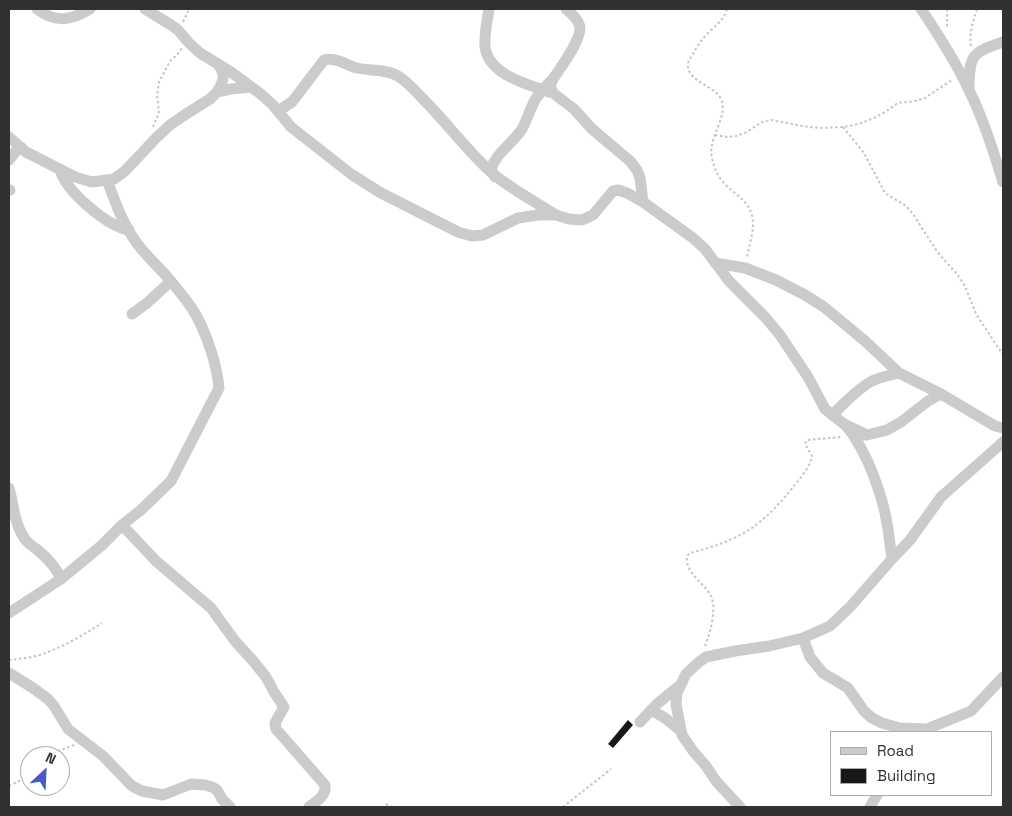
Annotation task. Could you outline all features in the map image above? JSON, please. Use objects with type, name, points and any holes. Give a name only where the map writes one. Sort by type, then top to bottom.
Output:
[{"type":"street","points":[[36,9],[57,20],[74,16],[90,9]]},
{"type":"street","points":[[145,9],[182,34],[189,44],[200,53],[251,87],[273,105],[291,128],[351,174],[381,193],[458,232],[472,236],[483,235],[518,218],[556,215]]},
{"type":"street","points":[[489,9],[485,33],[485,48],[488,57],[497,69],[512,78],[548,91],[574,109],[592,129],[637,170],[643,202]]},
{"type":"street","points":[[566,9],[580,24],[577,40],[552,79],[548,91],[536,100],[521,129],[491,166],[490,169],[493,176],[556,215],[569,219],[582,220],[592,215],[613,191],[618,190],[627,193],[643,202],[693,238],[705,249],[729,281],[780,335],[808,378],[825,409],[844,424],[854,435],[873,475],[882,500],[892,559]]},
{"type":"street","points":[[921,9],[969,88],[988,135],[1003,181]]},
{"type":"street","points":[[969,88],[969,70],[972,58],[982,50],[1003,42]]},
{"type":"street","points":[[278,111],[292,102],[324,60],[340,61],[367,70],[390,73],[398,76],[409,85],[492,173],[512,188],[556,215]]},
{"type":"street","points":[[9,137],[26,152],[75,177],[92,182],[114,179],[125,171],[170,125],[210,99],[217,92],[223,78],[223,72],[218,64]]},
{"type":"street","points":[[217,92],[251,87]]},
{"type":"street","points":[[9,160],[21,146]]},
{"type":"street","points":[[60,170],[67,185],[100,216],[120,228],[129,230]]},
{"type":"street","points":[[9,613],[61,579],[101,546],[122,525],[142,510],[171,481],[220,388],[203,329],[196,314],[136,243],[118,212],[106,180]]},
{"type":"street","points":[[518,218],[525,196]]},
{"type":"street","points":[[715,263],[745,268],[776,280],[805,295],[824,307],[865,341],[899,373],[942,394],[995,426],[1003,428]]},
{"type":"street","points":[[132,314],[147,303],[170,281]]},
{"type":"street","points":[[832,415],[870,382],[899,373]]},
{"type":"street","points":[[854,435],[867,435],[887,430],[928,401],[942,394]]},
{"type":"street","points":[[844,424],[867,435]]},
{"type":"street","points":[[740,807],[716,781],[684,739],[676,704],[679,686],[686,674],[706,657],[803,638],[830,626],[910,540],[941,497],[1003,442]]},
{"type":"street","points":[[9,488],[14,515],[21,533],[30,545],[48,560],[61,579]]},
{"type":"street","points":[[122,525],[156,561],[211,608],[235,641],[266,677],[284,707],[275,723],[276,730],[326,785],[324,794],[309,807]]},
{"type":"street","points":[[803,638],[810,657],[823,673],[848,688],[864,711],[872,718],[900,728],[924,730],[971,711],[1003,678]]},
{"type":"street","points":[[9,673],[48,698],[68,729],[104,756],[132,786],[142,791],[163,795],[191,784],[205,784],[216,790],[222,800],[230,807]]},
{"type":"street","points":[[640,722],[679,686]]},
{"type":"street","points":[[651,710],[681,731]]},
{"type":"street","points":[[870,807],[876,796]]},
{"type":"path","points":[[147,147],[159,113],[157,95],[159,82],[170,61],[180,52],[185,19],[189,9]]},
{"type":"path","points":[[727,9],[720,22],[699,42],[688,63],[694,78],[714,90],[721,99],[721,116],[710,149],[711,158],[716,173],[723,182],[744,200],[752,216],[752,234],[745,268]]},
{"type":"path","points":[[972,58],[970,39],[977,9]]},
{"type":"path","points":[[715,135],[736,136],[745,133],[762,122],[771,120],[820,128],[859,124],[874,118],[898,103],[925,98],[961,74]]},
{"type":"path","points":[[843,127],[864,153],[885,194],[906,206],[936,250],[957,274],[965,286],[976,314],[1003,355]]},
{"type":"path","points":[[705,647],[709,637],[714,604],[712,597],[688,566],[687,556],[735,538],[770,514],[801,477],[811,461],[812,456],[805,444],[806,441],[854,435]]},
{"type":"path","points":[[9,660],[37,656],[58,648],[102,622]]},
{"type":"path","points":[[70,746],[84,741]]},
{"type":"path","points":[[563,807],[611,769]]},
{"type":"path","points":[[9,786],[20,779]]},
{"type":"path","points":[[386,804],[392,807]]},
{"type":"building","points":[[628,720],[633,725],[613,748],[608,744]]}]
